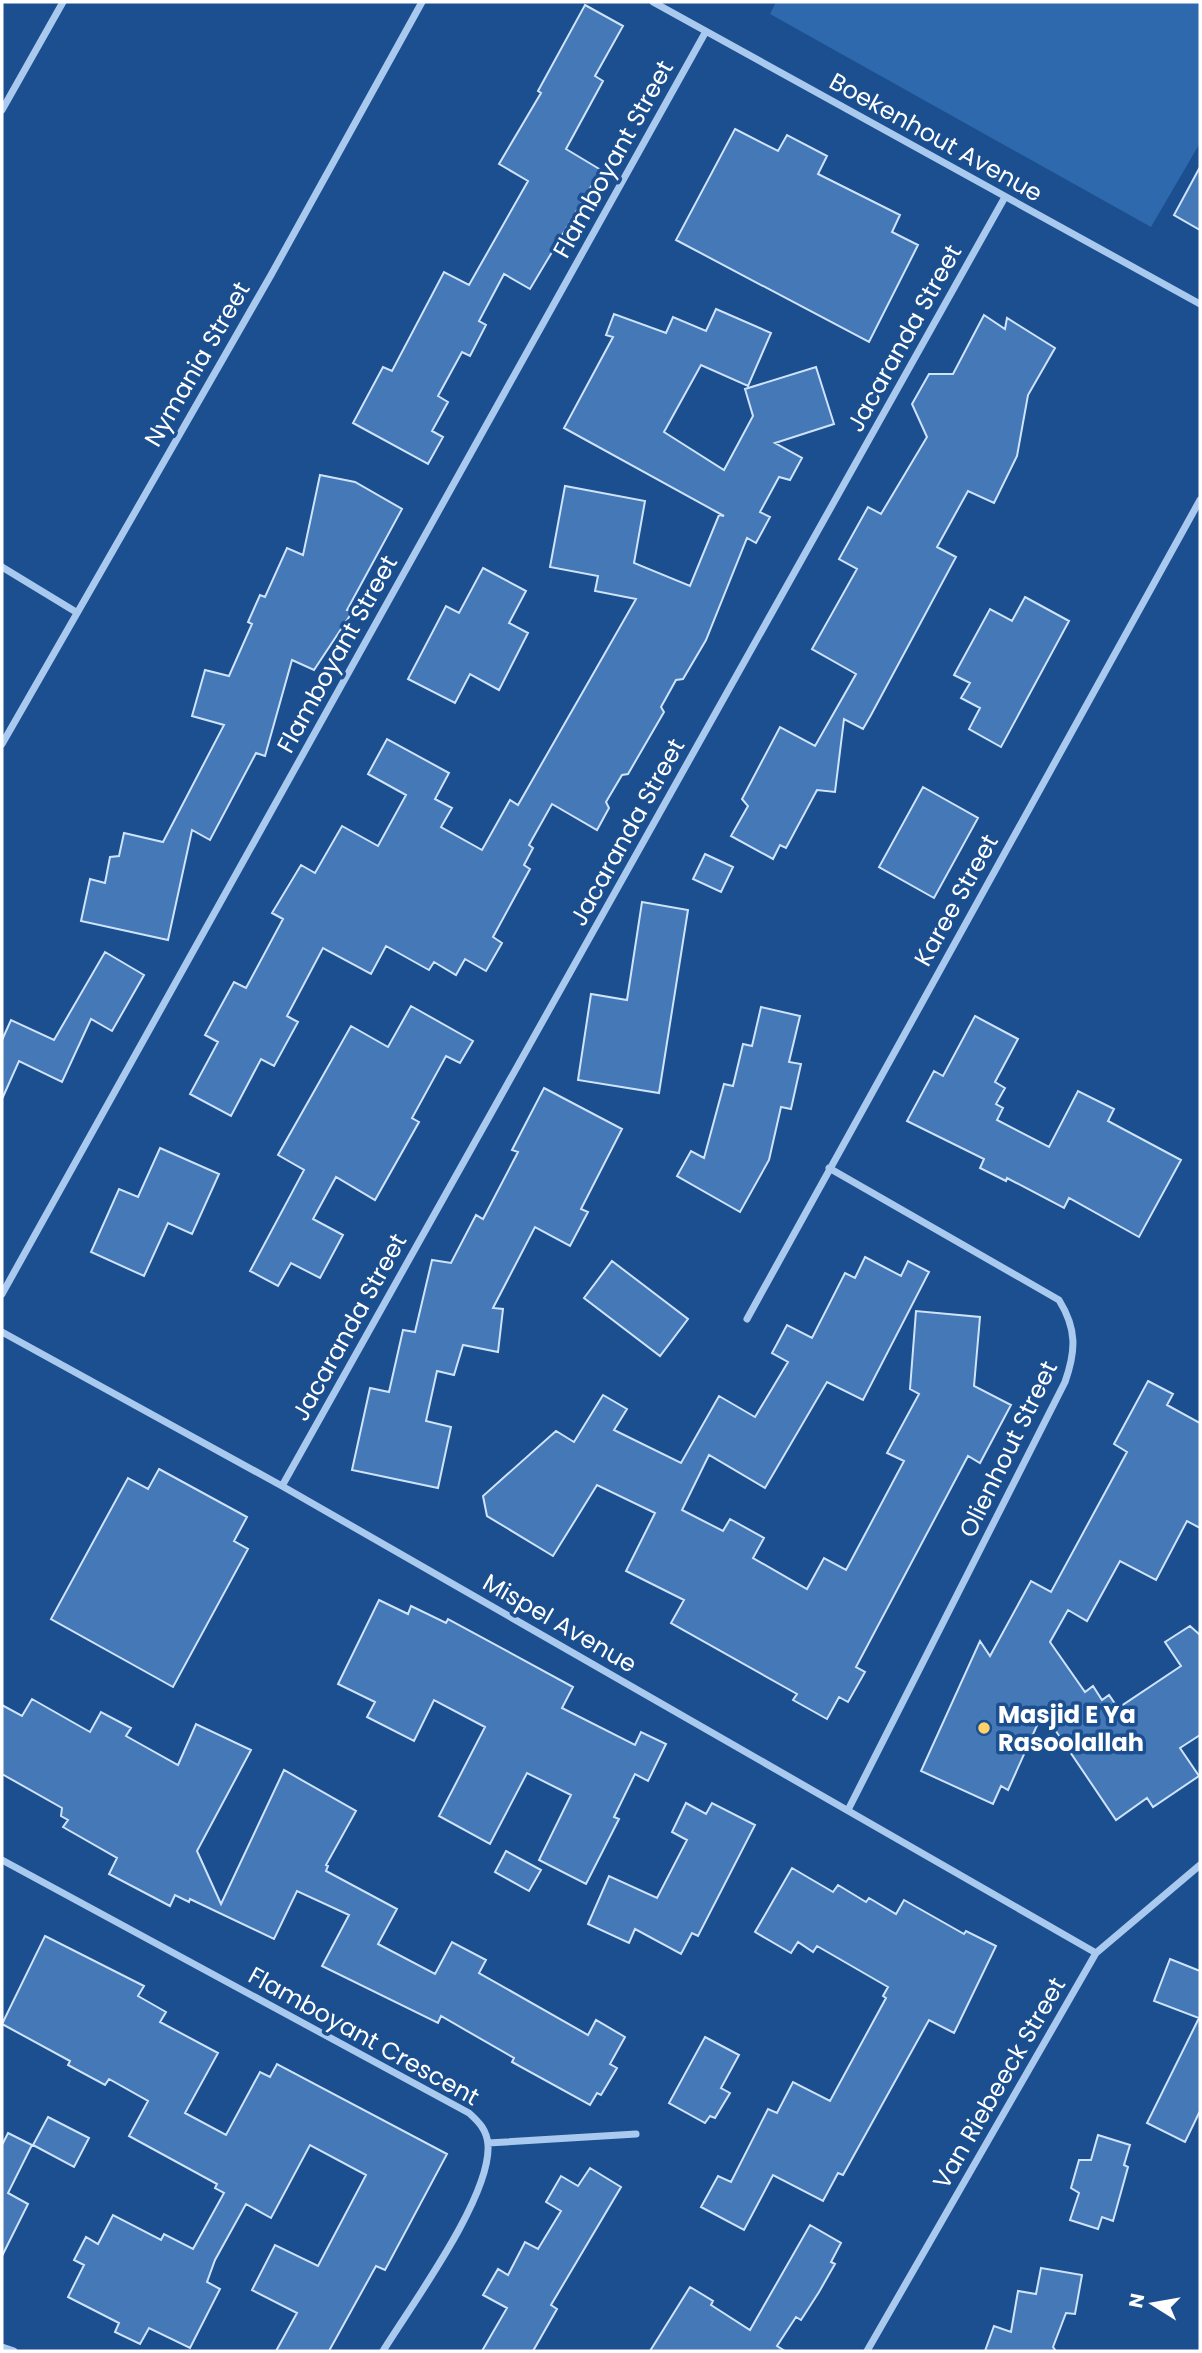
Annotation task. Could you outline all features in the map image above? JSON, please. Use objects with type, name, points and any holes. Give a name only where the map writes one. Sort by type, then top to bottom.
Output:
[{"type":"street","points":[[2,110],[63,2]]},
{"type":"street","name":"Nymania Street","points":[[2,744],[271,275],[422,2]]},
{"type":"street","name":"Boekenhout Avenue","points":[[653,2],[1200,304]]},
{"type":"street","name":"Flamboyant Street","points":[[2,1294],[705,33]]},
{"type":"street","name":"Jacaranda Street","points":[[282,1486],[1005,197]]},
{"type":"street","name":"Karee Street","points":[[747,1319],[1200,500]]},
{"type":"street","points":[[2,567],[76,612]]},
{"type":"street","name":"Olienhout Street","points":[[829,1168],[1059,1300],[1068,1314],[1074,1355],[1065,1382],[848,1810]]},
{"type":"street","name":"Mispel Avenue","points":[[2,1332],[282,1486],[1096,1953]]},
{"type":"street","name":"Flamboyant Crescent","points":[[2,1860],[469,2113],[483,2126],[488,2143],[486,2171],[476,2200],[383,2351]]},
{"type":"street","name":"Van Riebeeck Street","points":[[867,2351],[1096,1953],[1200,1865]]},
{"type":"street","points":[[488,2143],[636,2134]]},
{"type":"street","points":[[2,2347],[14,2351]]},
{"type":"shaded area","points":[[776,2],[1200,2],[1200,143],[1151,227],[770,14]]},
{"type":"building","points":[[585,5],[623,26],[595,76],[603,81],[566,149],[601,170],[530,289],[504,274],[479,321],[486,325],[470,356],[462,352],[438,396],[448,402],[432,431],[443,437],[428,464],[353,423],[383,367],[392,371],[444,272],[469,285],[528,181],[499,164],[541,93],[538,91]]},
{"type":"building","points":[[735,129],[778,151],[787,135],[827,156],[818,174],[900,215],[892,232],[918,245],[869,342],[676,240]]},
{"type":"building","points":[[1200,167],[1200,230],[1174,215]]},
{"type":"building","points":[[716,309],[771,333],[748,386],[701,365],[664,432],[724,470],[753,416],[745,389],[816,367],[834,424],[775,443],[802,458],[790,480],[779,477],[760,512],[770,517],[756,543],[747,538],[706,640],[683,679],[676,680],[661,707],[664,712],[628,774],[622,775],[606,802],[609,808],[597,830],[552,804],[529,845],[533,848],[524,865],[530,869],[493,937],[502,943],[486,971],[465,959],[456,975],[434,962],[429,970],[386,946],[371,974],[323,948],[287,1016],[298,1022],[274,1066],[261,1059],[231,1116],[190,1094],[218,1042],[205,1035],[234,982],[246,988],[283,919],[272,913],[301,865],[315,873],[342,826],[378,846],[406,795],[368,774],[387,739],[449,773],[435,799],[452,808],[441,827],[482,850],[510,800],[518,805],[636,599],[595,591],[598,576],[550,567],[565,486],[645,501],[634,563],[690,586],[719,515],[724,516],[564,428],[613,337],[606,335],[614,314],[666,333],[673,317],[706,331]]},
{"type":"building","points":[[984,315],[1005,329],[1007,318],[1055,348],[1028,395],[1017,456],[994,503],[968,491],[937,547],[956,557],[871,715],[863,729],[844,719],[835,792],[817,790],[786,848],[780,845],[773,859],[731,836],[748,806],[742,799],[780,727],[815,746],[856,674],[812,649],[857,569],[839,559],[868,507],[881,514],[927,437],[912,404],[929,374],[953,374]]},
{"type":"building","points":[[320,475],[355,482],[402,509],[347,610],[353,611],[314,670],[292,660],[265,756],[256,753],[210,840],[192,830],[168,940],[81,921],[90,879],[105,883],[110,857],[119,856],[124,833],[163,842],[224,725],[192,716],[205,670],[229,676],[252,624],[248,622],[260,595],[265,597],[287,548],[303,555]]},
{"type":"building","points":[[483,568],[526,591],[509,623],[528,633],[499,690],[470,674],[455,703],[408,679],[446,606],[459,613]]},
{"type":"building","points":[[1025,597],[1069,621],[1001,747],[969,729],[980,708],[961,698],[970,683],[954,675],[990,609],[1012,621]]},
{"type":"building","points":[[923,787],[978,818],[934,898],[879,867]]},
{"type":"building","points":[[705,854],[733,867],[721,892],[693,879]]},
{"type":"building","points":[[642,902],[688,910],[659,1093],[578,1080],[591,994],[627,1000]]},
{"type":"building","points":[[105,952],[144,975],[112,1031],[91,1019],[62,1082],[19,1061],[2,1099],[2,1040],[11,1020],[54,1040]]},
{"type":"building","points":[[411,1006],[473,1041],[460,1063],[446,1056],[412,1118],[419,1122],[375,1200],[336,1177],[313,1219],[343,1235],[320,1278],[291,1263],[278,1286],[250,1271],[304,1170],[278,1155],[351,1026],[388,1047]]},
{"type":"building","points":[[761,1007],[800,1016],[789,1062],[801,1064],[791,1109],[781,1107],[769,1160],[740,1212],[677,1176],[691,1151],[704,1158],[724,1084],[733,1086],[743,1044],[752,1046]]},
{"type":"building","points":[[975,1016],[1018,1039],[995,1082],[1005,1088],[996,1104],[1003,1108],[997,1120],[1049,1147],[1078,1091],[1114,1109],[1108,1121],[1181,1160],[1139,1237],[1069,1198],[1064,1208],[1007,1178],[1006,1181],[980,1168],[984,1159],[907,1121],[934,1071],[943,1076]]},
{"type":"building","points":[[544,1088],[622,1129],[581,1209],[588,1212],[570,1246],[535,1227],[493,1308],[503,1309],[498,1352],[463,1345],[454,1375],[437,1371],[426,1421],[451,1427],[438,1488],[352,1470],[370,1388],[389,1392],[403,1330],[415,1332],[432,1260],[451,1263],[476,1215],[483,1219],[518,1152],[512,1150]]},
{"type":"building","points":[[160,1148],[219,1174],[192,1234],[168,1223],[144,1276],[91,1252],[119,1189],[138,1197]]},
{"type":"building","points":[[865,1257],[901,1276],[908,1261],[929,1272],[863,1400],[827,1382],[765,1488],[709,1455],[682,1510],[723,1531],[730,1519],[764,1538],[753,1558],[807,1589],[824,1558],[846,1570],[904,1461],[887,1453],[919,1394],[910,1389],[916,1311],[980,1317],[974,1386],[1011,1405],[980,1463],[968,1456],[856,1667],[865,1672],[848,1702],[839,1697],[827,1719],[793,1700],[797,1694],[671,1623],[684,1600],[626,1571],[655,1513],[597,1485],[553,1556],[487,1516],[483,1496],[556,1431],[574,1442],[603,1395],[627,1409],[614,1430],[681,1463],[719,1396],[755,1417],[788,1362],[772,1353],[787,1325],[812,1338],[845,1273],[855,1278]]},
{"type":"building","points":[[612,1261],[688,1319],[660,1356],[584,1298]]},
{"type":"building","points":[[1148,1381],[1173,1394],[1167,1405],[1200,1423],[1200,1528],[1187,1521],[1156,1580],[1120,1561],[1087,1621],[1068,1610],[1050,1642],[1085,1692],[1093,1686],[1102,1700],[1109,1695],[1118,1708],[1181,1666],[1165,1642],[1190,1626],[1200,1635],[1200,1735],[1180,1748],[1199,1776],[1153,1807],[1147,1798],[1116,1820],[1043,1712],[1008,1790],[1001,1786],[993,1804],[921,1771],[980,1641],[990,1656],[1031,1581],[1051,1592],[1127,1452],[1114,1444]]},
{"type":"building","points":[[159,1469],[247,1517],[234,1541],[248,1549],[173,1687],[51,1619],[128,1478],[148,1489]]},
{"type":"building","points":[[379,1600],[408,1614],[411,1606],[446,1623],[448,1619],[573,1687],[562,1708],[635,1745],[641,1732],[666,1744],[648,1781],[635,1774],[614,1817],[619,1819],[586,1884],[539,1860],[571,1795],[527,1773],[490,1844],[439,1816],[485,1727],[434,1700],[414,1741],[367,1717],[375,1702],[338,1684]]},
{"type":"building","points":[[32,1699],[90,1732],[101,1712],[131,1728],[126,1736],[178,1765],[196,1724],[251,1750],[197,1851],[221,1904],[284,1770],[356,1811],[326,1865],[326,1871],[397,1909],[378,1944],[435,1974],[452,1942],[486,1960],[479,1973],[588,2035],[596,2020],[625,2037],[610,2064],[617,2068],[601,2095],[597,2093],[590,2105],[512,2062],[514,2058],[441,2016],[438,2023],[322,1966],[349,1915],[297,1891],[274,1939],[190,1899],[189,1902],[175,1895],[170,1906],[109,1874],[117,1858],[63,1827],[68,1820],[61,1816],[62,1808],[2,1774],[2,1705],[22,1716]]},
{"type":"building","points":[[686,1803],[706,1814],[712,1803],[755,1825],[698,1936],[692,1933],[681,1954],[635,1929],[629,1943],[588,1924],[609,1876],[657,1898],[687,1840],[672,1832]]},
{"type":"building","points":[[506,1851],[541,1870],[529,1891],[495,1872]]},
{"type":"building","points":[[792,1868],[833,1892],[838,1885],[866,1902],[869,1898],[896,1914],[904,1900],[964,1934],[966,1931],[996,1946],[954,2033],[929,2020],[843,2175],[838,2173],[823,2201],[773,2175],[744,2230],[701,2207],[718,2176],[731,2182],[768,2109],[777,2113],[793,2082],[830,2101],[886,1998],[883,1996],[888,1987],[817,1946],[813,1952],[798,1942],[791,1953],[755,1932]]},
{"type":"building","points":[[45,1936],[144,1986],[138,1996],[166,2012],[160,2022],[218,2053],[185,2113],[226,2135],[260,2072],[270,2077],[277,2064],[447,2154],[385,2270],[376,2266],[329,2351],[276,2351],[297,2313],[252,2290],[275,2245],[318,2266],[366,2175],[310,2145],[271,2218],[246,2204],[215,2260],[207,2282],[220,2289],[190,2348],[149,2328],[140,2344],[115,2332],[119,2323],[68,2297],[84,2265],[74,2260],[86,2237],[98,2244],[113,2215],[161,2240],[164,2234],[193,2249],[224,2193],[215,2188],[217,2184],[129,2136],[148,2101],[109,2079],[105,2085],[68,2065],[70,2061],[2,2024]]},
{"type":"building","points":[[1170,1959],[1200,1971],[1200,2111],[1185,2142],[1147,2123],[1199,2018],[1154,2001]]},
{"type":"building","points":[[705,2037],[739,2055],[721,2088],[730,2093],[715,2118],[710,2116],[705,2123],[669,2103]]},
{"type":"building","points":[[48,2117],[89,2138],[74,2167],[33,2145]]},
{"type":"building","points":[[8,2133],[32,2145],[8,2193],[28,2204],[2,2256],[2,2145]]},
{"type":"building","points":[[1098,2135],[1130,2145],[1124,2165],[1128,2167],[1113,2221],[1102,2217],[1098,2229],[1070,2220],[1079,2193],[1071,2188],[1079,2160],[1091,2160]]},
{"type":"building","points":[[590,2168],[621,2187],[551,2305],[557,2309],[533,2351],[482,2351],[507,2308],[483,2295],[498,2269],[508,2275],[525,2242],[538,2249],[561,2211],[546,2202],[561,2176],[578,2186]]},
{"type":"building","points":[[810,2225],[841,2243],[831,2262],[835,2264],[819,2292],[801,2320],[796,2317],[777,2346],[785,2351],[650,2351],[690,2287],[713,2301],[711,2305],[750,2330]]},
{"type":"building","points":[[1041,2268],[1082,2275],[1075,2314],[1066,2313],[1053,2347],[1056,2351],[985,2351],[994,2326],[1011,2332],[1018,2291],[1036,2294]]},
{"type":"place","name":"Masjid E Ya Rasoolallah","points":[[984,1728]]}]
